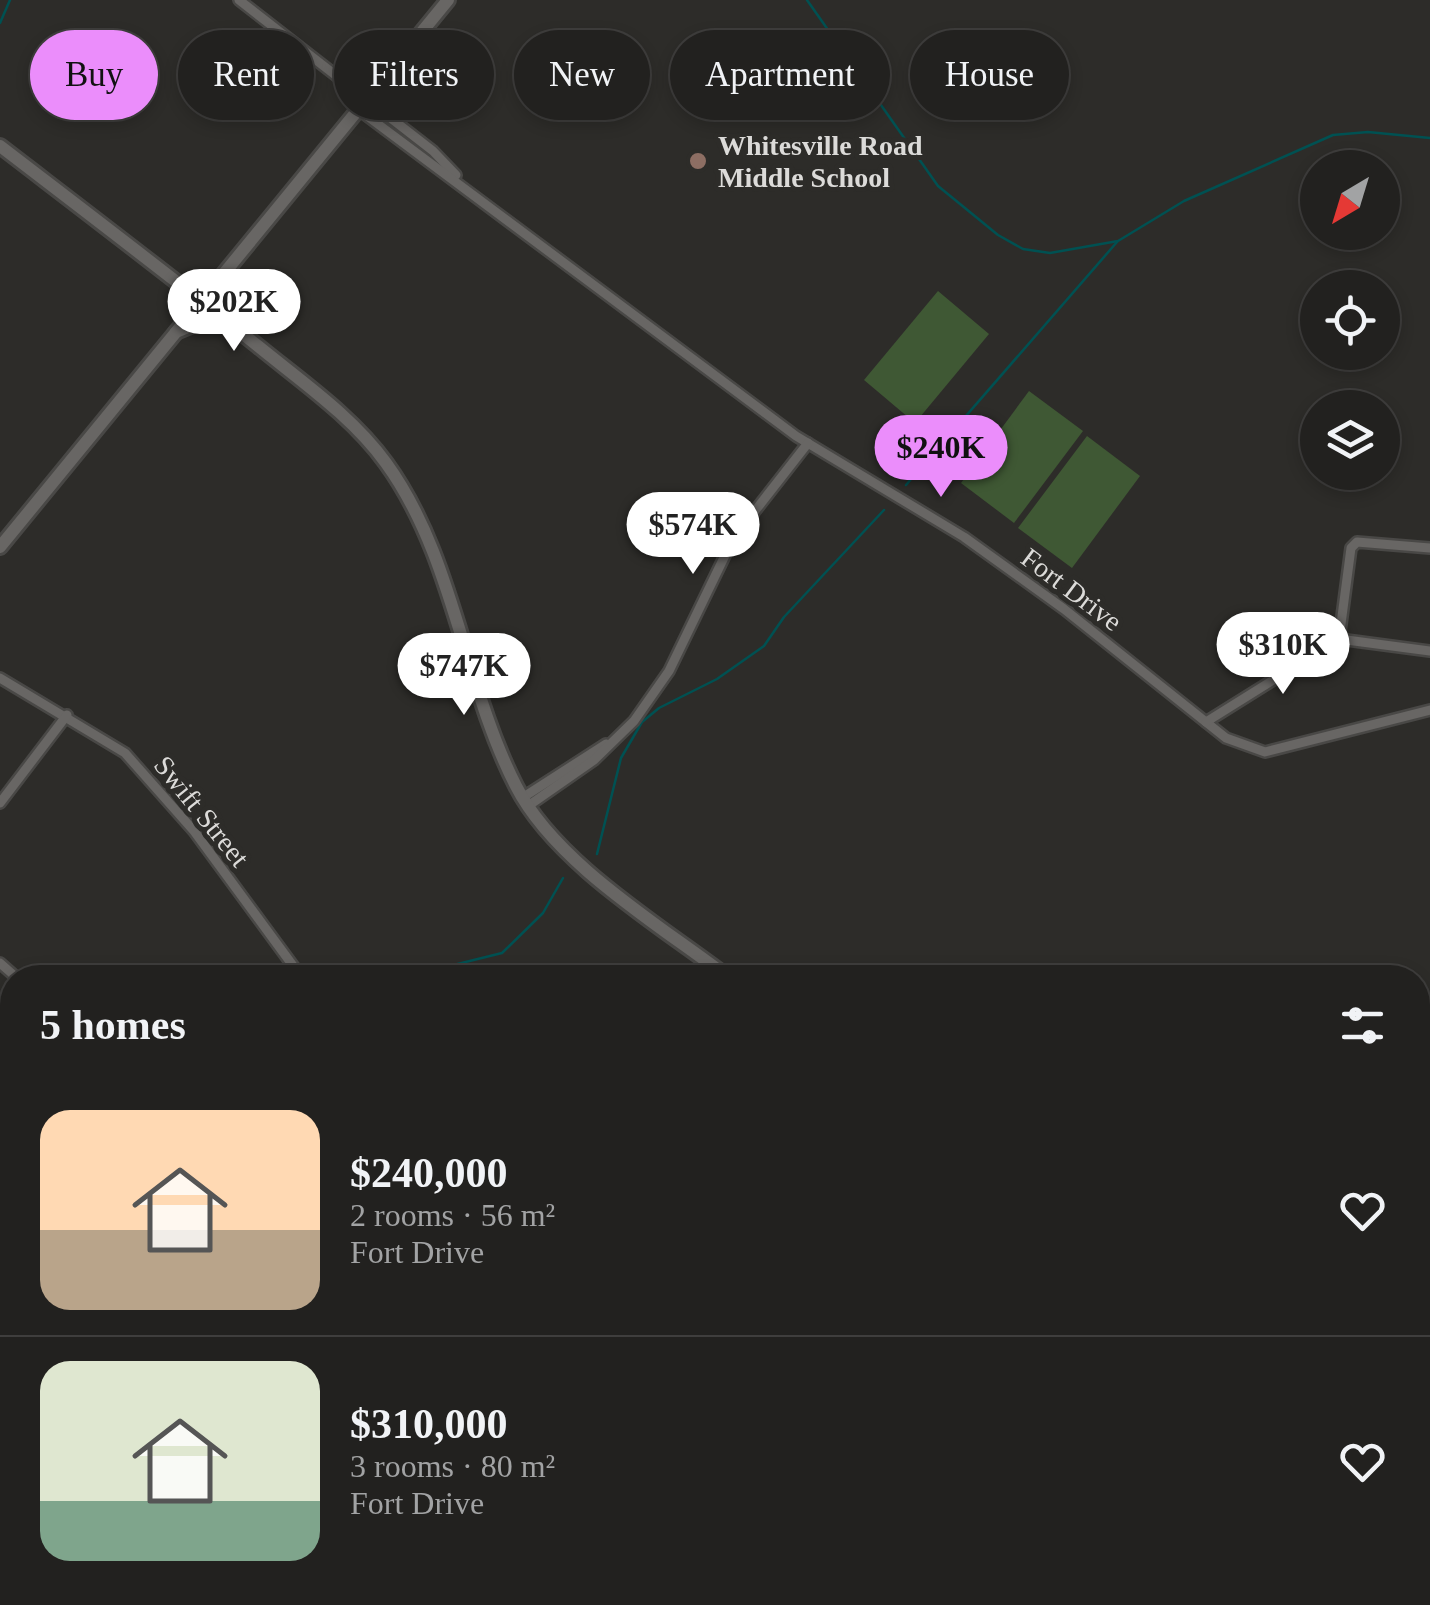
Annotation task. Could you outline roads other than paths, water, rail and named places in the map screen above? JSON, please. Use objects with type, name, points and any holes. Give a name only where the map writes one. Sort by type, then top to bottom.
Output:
[{"type":"main road","points":[[424,30],[448,0]]},
{"type":"main road","points":[[0,547],[199,299],[350,120]]},
{"type":"main road","points":[[0,146],[232,325],[364,436],[401,486],[427,538],[486,716],[525,802],[556,839],[604,882],[712,965]]},
{"type":"main road","points":[[170,335],[192,324],[232,325]]},
{"type":"street","name":"Fort Drive","points":[[238,0],[334,81]]},
{"type":"street","name":"Fort Drive","points":[[385,120],[433,152],[468,188],[808,443],[964,537],[1064,608],[1206,722],[1252,750],[1265,752],[1430,710]]},
{"type":"street","points":[[525,802],[613,741],[634,721],[669,671],[733,540],[808,443]]},
{"type":"street","points":[[1339,639],[1352,548],[1357,542],[1430,548]]},
{"type":"street","points":[[1206,722],[1339,639],[1430,652]]},
{"type":"street","name":"Swift Street","points":[[0,678],[125,753],[162,793],[291,965]]},
{"type":"street","points":[[0,803],[67,715]]},
{"type":"waterway","points":[[0,23],[10,0]]},
{"type":"waterway","points":[[807,0],[938,186],[998,235],[1023,249],[1050,253],[1118,241],[1184,201],[1333,135],[1368,132],[1430,138]]},
{"type":"waterway","points":[[906,485],[1117,242]]},
{"type":"waterway","points":[[597,854],[621,758],[642,722],[659,708],[717,679],[764,646],[784,617],[884,510]]},
{"type":"waterway","points":[[454,965],[502,953],[543,913],[563,878]]},
{"type":"place","name":"Whitesville Road Middle School","points":[[698,161]]}]
